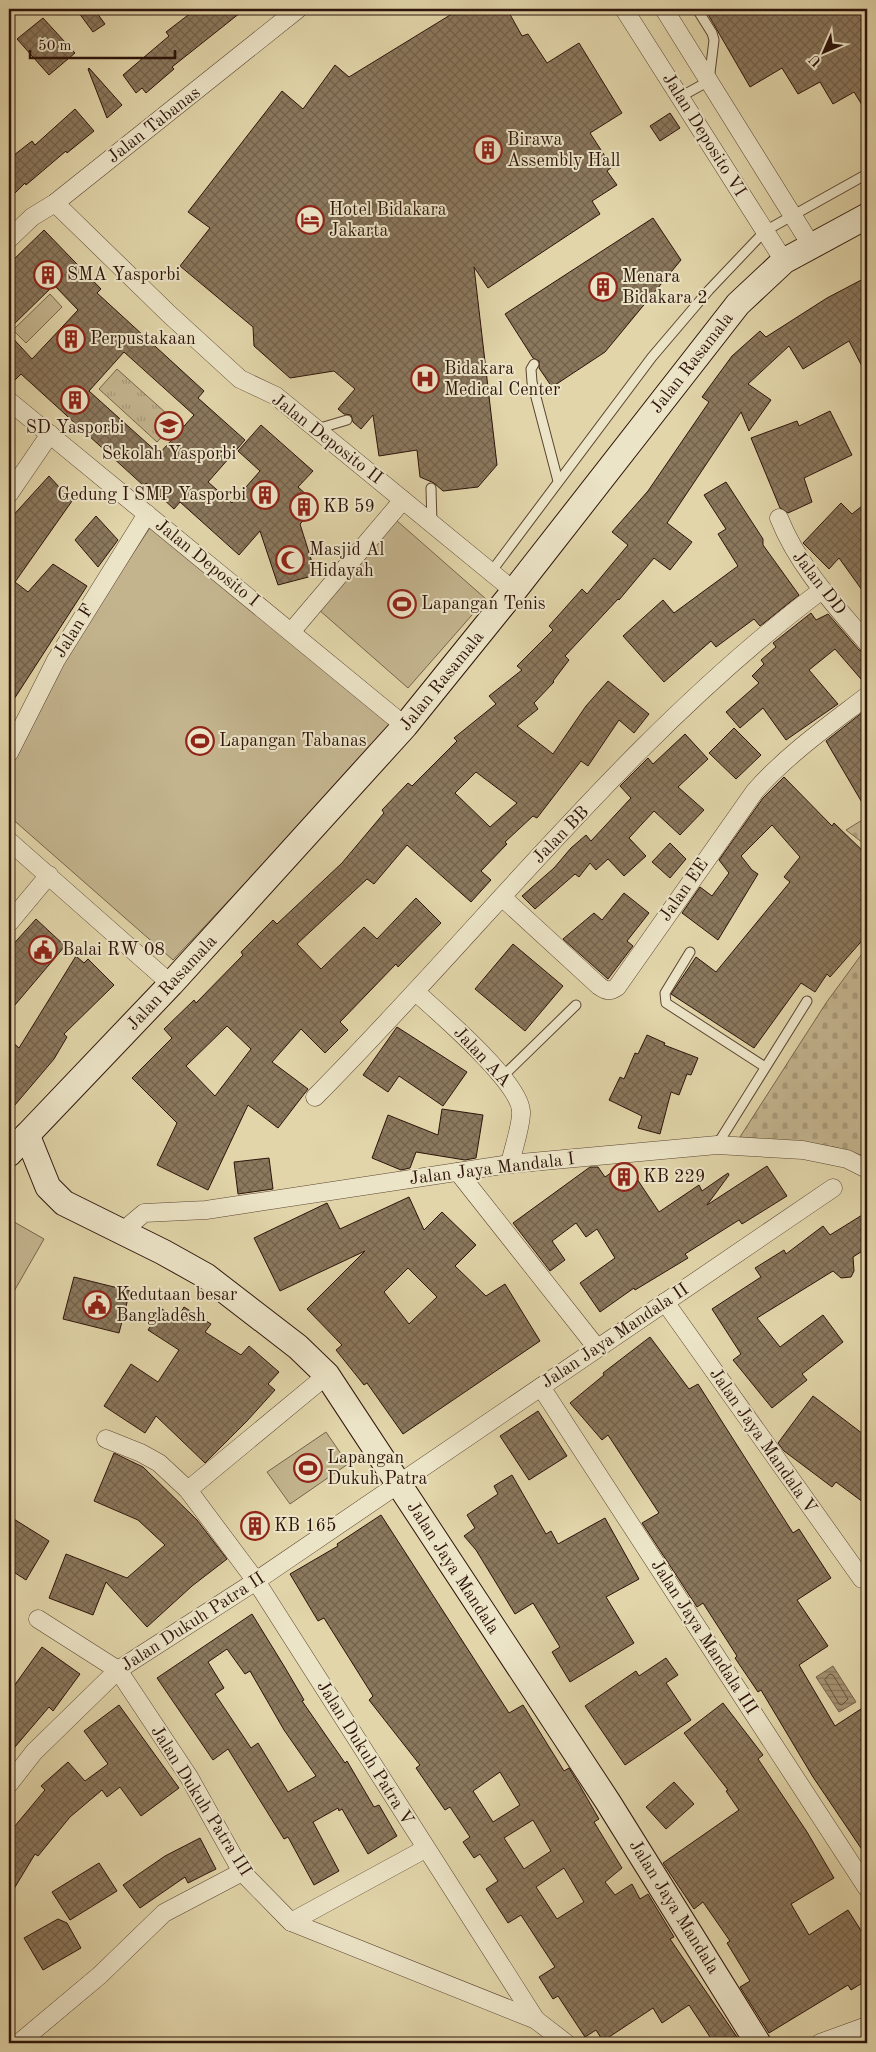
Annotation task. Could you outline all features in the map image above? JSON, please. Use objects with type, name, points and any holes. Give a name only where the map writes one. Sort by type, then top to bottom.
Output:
[{"type":"street","name":"Jalan Tabanas","points":[[9,239],[32,218],[55,203],[298,9]]},
{"type":"street","name":"Jalan Deposito VI","points":[[664,9],[811,245]]},
{"type":"street","name":"Jalan Deposito VI","points":[[629,10],[680,97],[784,261]]},
{"type":"street","name":"Jalan Deposito II","points":[[55,203],[168,314],[240,379],[276,396],[514,591]]},
{"type":"street","name":"Jalan Rasamala","points":[[14,1148],[172,984],[406,726],[738,304],[784,261],[867,216]]},
{"type":"street","name":"Jalan Deposito I","points":[[9,401],[406,726]]},
{"type":"street","points":[[9,494],[50,434]]},
{"type":"street","points":[[291,632],[403,500]]},
{"type":"street","name":"Jalan F","points":[[9,752],[56,660],[148,514]]},
{"type":"street","name":"Jalan DD","points":[[779,518],[790,545],[822,590],[867,643]]},
{"type":"street","name":"Jalan BB","points":[[315,1097],[417,993],[502,898],[632,761],[693,701],[790,613],[822,590]]},
{"type":"street","name":"Jalan EE","points":[[502,898],[599,986],[606,991],[612,990],[617,987],[711,851],[761,784],[796,749],[867,696]]},
{"type":"street","points":[[9,842],[49,874],[172,984]]},
{"type":"street","points":[[9,924],[49,874]]},
{"type":"street","name":"Jalan AA","points":[[417,993],[462,1035],[502,1077],[516,1096],[521,1111],[510,1164]]},
{"type":"street","name":"Jalan Jaya Mandala I","points":[[128,1235],[131,1224],[144,1213],[206,1210],[510,1164],[717,1145],[803,1150],[847,1159],[867,1170]]},
{"type":"street","name":"Jalan Jaya Mandala","points":[[14,1148],[64,1203],[206,1276],[298,1347],[327,1376],[608,1802],[758,2043]]},
{"type":"street","points":[[458,1172],[597,1348]]},
{"type":"street","name":"Jalan Jaya Mandala II","points":[[398,1484],[833,1188]]},
{"type":"street","name":"Jalan Jaya Mandala V","points":[[665,1302],[862,1579]]},
{"type":"street","points":[[188,1490],[327,1376]]},
{"type":"street","name":"Jalan Jaya Mandala III","points":[[541,1387],[867,1888]]},
{"type":"street","name":"Jalan Dukuh Patra V","points":[[106,1439],[141,1453],[159,1463],[188,1490],[256,1581],[425,1849],[536,2020]]},
{"type":"street","name":"Jalan Dukuh Patra II","points":[[9,1784],[34,1752],[118,1670],[256,1581],[398,1484]]},
{"type":"street","points":[[38,1620],[118,1670]]},
{"type":"street","name":"Jalan Dukuh Patra III","points":[[118,1670],[189,1777],[242,1872],[291,1922]]},
{"type":"street","points":[[291,1922],[425,1849]]},
{"type":"street","points":[[19,2043],[100,1975],[164,1913],[242,1872]]},
{"type":"street","points":[[291,1922],[536,2020],[566,2043]]},
{"type":"street","points":[[820,2043],[867,2026]]},
{"type":"lane","points":[[680,97],[709,81],[714,40],[698,9]]},
{"type":"lane","name":"Jalan Rasamala","points":[[491,572],[652,357],[709,290],[765,231],[867,174]]},
{"type":"lane","points":[[534,364],[531,369],[532,382],[558,482]]},
{"type":"lane","points":[[316,429],[347,420]]},
{"type":"lane","points":[[432,488],[432,524]]},
{"type":"lane","points":[[690,952],[665,994],[666,1003],[765,1067]]},
{"type":"lane","points":[[717,1145],[807,1001]]},
{"type":"lane","points":[[502,1077],[576,1006]]},
{"type":"green space","points":[[50,294],[62,307],[26,343],[13,330]]},
{"type":"green space","points":[[117,369],[176,422],[157,442],[99,389]]},
{"type":"green space","name":"Lapangan Tabanas","points":[[157,517],[401,717],[173,960],[9,816],[9,765],[57,669]]},
{"type":"green space","name":"Lapangan Tenis","points":[[396,520],[486,599],[408,688],[318,609]]},
{"type":"green space","points":[[867,817],[867,846],[846,830]]},
{"type":"green space","points":[[867,947],[867,1157],[834,1147],[740,1137],[826,1003]]},
{"type":"green space","points":[[9,1219],[44,1239],[9,1300]]},
{"type":"green space","name":"Lapangan Dukuh Patra","points":[[326,1432],[348,1464],[290,1504],[267,1472]]},
{"type":"water","points":[[833,1666],[856,1702],[839,1712],[816,1677]]},
{"type":"building","points":[[76,9],[94,9],[105,24],[93,32]]},
{"type":"building","points":[[196,9],[245,9],[172,67],[174,69],[146,93],[142,88],[136,93],[123,75],[169,36],[166,32]]},
{"type":"building","points":[[460,9],[507,9],[522,36],[528,34],[547,63],[579,43],[622,113],[590,133],[612,167],[607,171],[617,185],[592,201],[600,214],[488,288],[474,267],[497,465],[478,487],[443,491],[434,483],[420,477],[417,450],[379,456],[373,415],[361,429],[353,422],[351,415],[344,414],[338,409],[355,389],[334,371],[290,378],[254,346],[253,327],[180,266],[210,228],[188,212],[282,91],[303,109],[335,65],[349,77]]},
{"type":"building","points":[[705,9],[867,9],[867,113],[854,92],[833,104],[820,82],[798,94],[782,68],[750,87]]},
{"type":"building","points":[[43,18],[75,53],[49,75],[17,39]]},
{"type":"building","points":[[88,69],[122,105],[107,118]]},
{"type":"building","points":[[75,109],[94,131],[67,153],[66,151],[26,185],[25,183],[9,199],[9,159],[32,141],[35,145]]},
{"type":"building","points":[[670,113],[680,128],[660,141],[650,126]]},
{"type":"building","name":"Menara Bidakara 2","points":[[653,218],[681,260],[605,352],[552,387],[539,368],[539,361],[533,358],[505,314]]},
{"type":"building","points":[[44,230],[101,289],[97,293],[204,391],[198,398],[245,440],[208,482],[232,503],[260,471],[238,451],[261,425],[313,471],[298,487],[318,505],[300,524],[316,575],[278,585],[260,531],[239,555],[180,502],[174,509],[146,483],[144,486],[21,374],[9,386],[9,334],[32,359],[78,310],[54,285],[9,329],[9,264]],"holes":[[[124,352],[194,415],[159,454],[89,391]]]},
{"type":"building","points":[[867,277],[867,376],[849,341],[803,369],[789,346],[748,384],[771,400],[749,431],[741,412],[667,523],[692,542],[670,570],[654,558],[619,600],[565,656],[569,660],[554,682],[534,703],[538,709],[517,726],[553,754],[586,706],[608,681],[649,714],[634,733],[619,720],[588,766],[581,761],[537,818],[533,816],[505,842],[507,844],[481,871],[491,880],[471,902],[407,845],[374,884],[367,879],[297,944],[321,969],[364,927],[377,939],[416,898],[441,923],[398,967],[396,964],[340,1022],[348,1030],[325,1053],[301,1029],[272,1062],[308,1089],[278,1128],[248,1105],[208,1190],[157,1165],[177,1123],[132,1078],[172,1038],[164,1029],[194,1000],[196,1003],[243,955],[241,952],[273,920],[277,924],[342,863],[384,813],[382,810],[408,783],[412,786],[457,741],[454,738],[496,704],[489,696],[522,670],[517,666],[553,630],[549,626],[582,589],[587,594],[628,545],[612,532],[648,491],[709,402],[702,397],[732,356],[760,331],[766,337],[827,298]],"holes":[[[476,772],[517,803],[490,827],[455,793]],[[227,1026],[251,1049],[215,1096],[186,1066]]]},
{"type":"building","points":[[830,411],[852,455],[804,478],[812,502],[788,513],[780,508],[751,438],[797,421],[799,426]]},
{"type":"building","points":[[49,476],[72,501],[15,582],[28,592],[53,564],[87,586],[9,707],[9,520]]},
{"type":"building","points":[[726,482],[763,539],[763,545],[799,595],[760,626],[754,619],[716,647],[711,641],[664,682],[623,636],[663,600],[674,613],[738,566],[718,534],[726,529],[704,495]]},
{"type":"building","points":[[867,502],[867,597],[839,558],[829,569],[803,543],[841,503],[852,514]]},
{"type":"building","points":[[96,516],[118,540],[98,567],[75,540]]},
{"type":"building","points":[[811,613],[816,620],[828,614],[859,650],[867,653],[867,686],[835,649],[809,670],[838,704],[786,740],[763,708],[740,728],[726,712],[759,683],[752,676],[764,664],[761,660],[776,647],[773,643]]},
{"type":"building","points":[[863,712],[867,719],[867,811],[826,741]]},
{"type":"building","points":[[734,728],[761,755],[736,779],[709,753]]},
{"type":"building","points":[[685,734],[708,759],[678,787],[704,810],[680,835],[654,811],[629,838],[646,856],[624,876],[608,859],[596,870],[590,863],[579,877],[575,874],[535,909],[522,896],[554,868],[571,848],[586,835],[591,841],[631,798],[620,786],[648,758],[653,764]]},
{"type":"building","points":[[784,777],[832,826],[834,823],[867,855],[867,935],[830,977],[827,974],[815,992],[801,983],[754,1048],[671,994],[696,957],[716,972],[790,882],[784,877],[800,857],[772,825],[741,856],[752,870],[758,874],[718,940],[682,913],[700,887],[712,896],[729,873],[719,860],[763,798]]},
{"type":"building","points":[[670,843],[686,859],[670,878],[652,862]]},
{"type":"building","points":[[624,893],[649,913],[627,941],[633,946],[608,979],[563,939],[594,913],[602,920]]},
{"type":"building","points":[[36,919],[65,946],[9,1012],[9,949]]},
{"type":"building","points":[[513,944],[563,986],[525,1031],[475,989]]},
{"type":"building","points":[[76,956],[84,963],[88,959],[114,985],[64,1034],[67,1037],[54,1059],[9,1112],[9,1039],[19,1048]]},
{"type":"building","points":[[397,1027],[467,1072],[443,1106],[399,1076],[388,1092],[363,1075]]},
{"type":"building","points":[[647,1035],[665,1043],[664,1045],[698,1058],[691,1075],[687,1074],[679,1095],[671,1092],[660,1134],[638,1128],[642,1116],[609,1100],[620,1077],[624,1079],[635,1053],[638,1054]]},
{"type":"building","points":[[442,1109],[483,1115],[476,1158],[465,1160],[416,1152],[410,1168],[401,1170],[372,1158],[388,1115],[438,1135]]},
{"type":"building","points":[[269,1158],[273,1189],[238,1194],[234,1162]]},
{"type":"building","points":[[624,1164],[627,1164],[659,1212],[699,1185],[702,1191],[728,1173],[729,1175],[707,1205],[767,1166],[787,1196],[742,1224],[739,1220],[685,1254],[688,1258],[635,1290],[634,1288],[600,1312],[580,1283],[615,1258],[597,1229],[586,1237],[576,1223],[552,1241],[565,1260],[550,1271],[513,1223],[590,1167],[598,1167],[605,1177]]},
{"type":"building","points":[[409,1197],[424,1230],[442,1212],[476,1245],[455,1266],[486,1296],[505,1284],[540,1341],[403,1434],[367,1383],[364,1385],[336,1350],[342,1345],[307,1309],[365,1251],[280,1291],[254,1238],[327,1203],[340,1229]],"holes":[[[408,1268],[437,1297],[409,1324],[384,1292]]]},
{"type":"building","points":[[867,1212],[867,1248],[853,1257],[854,1271],[851,1277],[841,1278],[833,1271],[757,1318],[780,1347],[823,1315],[843,1342],[802,1374],[807,1380],[772,1408],[733,1360],[741,1354],[712,1309],[761,1277],[755,1268],[784,1250],[786,1254],[823,1226],[830,1235]]},
{"type":"building","name":"Kedutaan besar Bangladesh","points":[[74,1277],[130,1291],[119,1333],[63,1319]]},
{"type":"building","points":[[184,1307],[211,1324],[205,1332],[241,1355],[249,1346],[279,1372],[268,1384],[275,1390],[205,1463],[156,1416],[145,1433],[104,1406],[131,1364],[158,1382],[179,1350],[148,1330],[162,1309],[177,1319]]},
{"type":"building","points":[[650,1337],[689,1389],[698,1384],[793,1533],[799,1529],[831,1578],[797,1600],[828,1646],[799,1665],[835,1726],[867,1705],[867,1857],[813,1777],[761,1690],[758,1692],[735,1658],[737,1656],[703,1603],[697,1607],[642,1523],[659,1513],[608,1435],[602,1440],[570,1403],[604,1375],[603,1373]]},
{"type":"building","points":[[813,1396],[867,1437],[867,1505],[836,1482],[832,1487],[784,1451],[778,1443]]},
{"type":"building","points":[[538,1411],[567,1456],[529,1480],[500,1436]]},
{"type":"building","points":[[114,1453],[143,1467],[197,1520],[227,1559],[192,1586],[147,1627],[106,1582],[93,1615],[49,1598],[66,1554],[127,1578],[165,1545],[138,1520],[94,1501]]},
{"type":"building","points":[[512,1475],[546,1534],[551,1531],[558,1544],[605,1518],[639,1579],[606,1597],[634,1643],[570,1682],[552,1652],[560,1647],[533,1603],[515,1614],[476,1550],[464,1536],[475,1528],[467,1515],[498,1494],[494,1486]]},
{"type":"building","name":"KB 165","points":[[256,1511],[269,1530],[254,1540],[241,1521]]},
{"type":"building","points":[[381,1515],[509,1713],[523,1705],[564,1771],[569,1768],[580,1786],[599,1819],[594,1822],[622,1868],[605,1882],[615,1895],[632,1884],[640,1899],[648,1894],[674,1937],[670,1939],[737,2037],[728,2043],[714,2043],[689,2005],[662,2023],[653,2008],[603,2041],[596,2030],[585,2037],[558,1996],[553,1999],[539,1977],[555,1967],[521,1915],[508,1923],[486,1889],[498,1881],[480,1854],[474,1858],[463,1842],[470,1837],[450,1807],[445,1810],[416,1768],[420,1765],[369,1700],[373,1696],[324,1618],[318,1621],[290,1574],[338,1546],[337,1544]],"holes":[[[500,1772],[520,1805],[493,1822],[473,1791]],[[533,1820],[551,1851],[524,1869],[504,1838]],[[564,1868],[584,1902],[557,1919],[536,1887]]]},
{"type":"building","points":[[9,1516],[49,1541],[26,1580],[9,1569]]},
{"type":"building","points":[[252,1614],[304,1700],[302,1701],[345,1763],[347,1761],[374,1807],[379,1805],[397,1836],[368,1854],[342,1809],[339,1811],[338,1808],[313,1822],[339,1871],[314,1885],[288,1837],[284,1839],[228,1749],[213,1760],[157,1678]],"holes":[[[227,1649],[245,1674],[250,1671],[284,1730],[316,1776],[288,1792],[258,1743],[251,1748],[215,1694],[224,1688],[208,1662]]]},
{"type":"building","points":[[42,1647],[80,1674],[53,1711],[49,1707],[9,1754],[9,1693]]},
{"type":"building","points":[[666,1658],[678,1675],[666,1683],[691,1720],[625,1765],[585,1706],[636,1671],[639,1676]]},
{"type":"building","points":[[723,1703],[763,1755],[758,1759],[807,1832],[834,1878],[791,1904],[809,1935],[848,1910],[867,1940],[867,1980],[851,1990],[848,1985],[769,2033],[740,1987],[750,1981],[727,1943],[730,1941],[703,1902],[694,1909],[663,1863],[739,1810],[726,1791],[728,1790],[684,1733]]},
{"type":"building","points":[[119,1705],[179,1788],[141,1816],[120,1787],[107,1797],[102,1790],[70,1817],[38,1856],[35,1854],[9,1897],[9,1833],[45,1790],[41,1786],[68,1762],[85,1781],[108,1764],[84,1731]]},
{"type":"building","points":[[674,1782],[694,1804],[666,1829],[646,1807]]},
{"type":"building","points":[[200,1838],[216,1869],[188,1883],[185,1877],[140,1908],[123,1885],[165,1856]]},
{"type":"building","points":[[99,1863],[117,1891],[70,1920],[52,1892]]},
{"type":"building","points":[[58,1919],[67,1923],[81,1948],[43,1970],[24,1938]]},
{"type":"place","name":"Birawa Assembly Hall","points":[[488,150]]},
{"type":"place","name":"Hotel Bidakara Jakarta","points":[[310,220]]},
{"type":"place","name":"SMA Yasporbi","points":[[48,275]]},
{"type":"place","name":"Menara Bidakara 2","points":[[603,287]]},
{"type":"place","name":"Perpustakaan","points":[[71,339]]},
{"type":"place","name":"Bidakara Medical Center","points":[[425,379]]},
{"type":"place","name":"SD Yasporbi","points":[[75,400]]},
{"type":"place","name":"Sekolah Yasporbi","points":[[169,426]]},
{"type":"place","name":"Gedung I SMP Yasporbi","points":[[265,495]]},
{"type":"place","name":"KB 59","points":[[304,507]]},
{"type":"place","name":"Masjid Al Hidayah","points":[[290,560]]},
{"type":"place","name":"Lapangan Tenis","points":[[402,604]]},
{"type":"place","name":"Lapangan Tabanas","points":[[200,741]]},
{"type":"place","name":"Balai RW 08","points":[[43,950]]},
{"type":"place","name":"KB 229","points":[[624,1177]]},
{"type":"place","name":"Kedutaan besar Bangladesh","points":[[97,1305]]},
{"type":"place","name":"Lapangan Dukuh Patra","points":[[308,1468]]},
{"type":"place","name":"KB 165","points":[[255,1526]]}]
